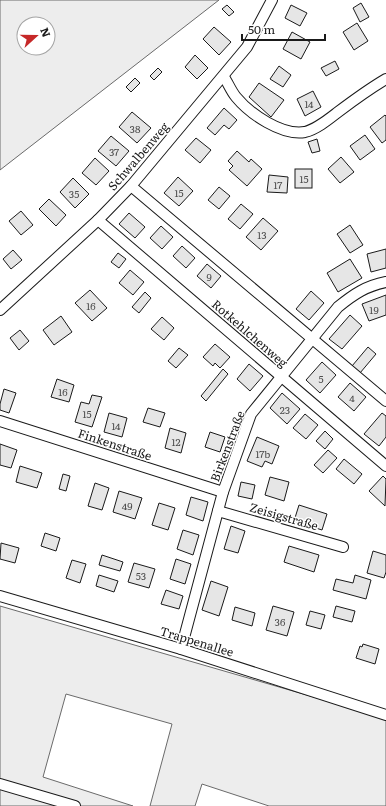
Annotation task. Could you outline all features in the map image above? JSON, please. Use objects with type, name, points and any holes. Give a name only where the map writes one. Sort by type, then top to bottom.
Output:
[{"type":"street","name":"Schwalbenweg","points":[[0,310],[98,220],[131,186],[247,47],[272,0]]},
{"type":"street","points":[[224,76],[236,98],[261,119],[280,129],[293,132],[305,132],[322,124],[368,90],[386,79]]},
{"type":"street","points":[[131,186],[386,402]]},
{"type":"street","name":"Rotkehlchenweg","points":[[98,220],[386,466]]},
{"type":"street","name":"Birkenstraße","points":[[181,649],[223,492],[251,414],[282,378],[311,339],[338,307],[356,293],[373,284],[386,282]]},
{"type":"street","name":"Finkenstraße","points":[[0,421],[223,492]]},
{"type":"street","name":"Zeisigstraße","points":[[218,511],[343,547]]},
{"type":"street","name":"Trappenallee","points":[[0,596],[181,649],[386,715]]},
{"type":"street","points":[[0,784],[75,806]]},
{"type":"shaded area","points":[[0,0],[219,0],[0,170]]},
{"type":"shaded area","points":[[0,606],[386,718],[386,806],[269,806],[202,784],[195,806],[150,806],[172,724],[66,694],[43,777],[133,806],[0,806]]},
{"type":"building","points":[[361,3],[369,17],[360,22],[353,8]]},
{"type":"building","points":[[227,5],[234,12],[229,16],[222,9]]},
{"type":"building","points":[[291,5],[307,13],[300,26],[285,18]]},
{"type":"building","points":[[357,23],[368,41],[354,50],[343,32]]},
{"type":"building","points":[[214,27],[231,42],[219,55],[203,39]]},
{"type":"building","points":[[292,32],[310,42],[301,59],[283,49]]},
{"type":"building","points":[[195,55],[208,68],[197,79],[185,67]]},
{"type":"building","points":[[335,61],[339,69],[326,76],[321,68]]},
{"type":"building","points":[[279,66],[291,75],[283,87],[270,79]]},
{"type":"building","points":[[158,68],[162,72],[154,80],[150,76]]},
{"type":"building","points":[[135,78],[140,83],[131,92],[126,87]]},
{"type":"building","points":[[259,83],[284,100],[271,117],[249,97]]},
{"type":"building","points":[[313,91],[321,107],[305,116],[297,99]]},
{"type":"building","points":[[224,108],[237,120],[229,129],[224,125],[215,135],[207,128]]},
{"type":"building","points":[[132,112],[151,128],[137,143],[119,127]]},
{"type":"building","points":[[385,115],[386,140],[382,143],[370,127]]},
{"type":"building","points":[[365,135],[375,149],[360,160],[350,146]]},
{"type":"building","points":[[111,136],[129,151],[116,166],[98,151]]},
{"type":"building","points":[[196,138],[211,150],[200,163],[185,150]]},
{"type":"building","points":[[317,139],[320,151],[312,153],[308,142]]},
{"type":"building","points":[[237,151],[249,162],[251,159],[262,169],[247,186],[229,170],[233,166],[228,161]]},
{"type":"building","points":[[341,157],[354,172],[340,183],[328,169]]},
{"type":"building","points":[[95,158],[109,171],[96,185],[82,173]]},
{"type":"building","points":[[295,169],[312,169],[312,188],[295,188]]},
{"type":"building","points":[[269,175],[288,177],[287,193],[267,192]]},
{"type":"building","points":[[178,177],[193,191],[179,206],[164,193]]},
{"type":"building","points":[[73,178],[89,194],[75,208],[60,192]]},
{"type":"building","points":[[219,187],[230,196],[219,209],[208,200]]},
{"type":"building","points":[[49,199],[66,215],[56,226],[39,209]]},
{"type":"building","points":[[241,204],[253,214],[240,229],[228,219]]},
{"type":"building","points":[[21,211],[33,225],[21,235],[9,221]]},
{"type":"building","points":[[129,213],[145,227],[135,238],[119,224]]},
{"type":"building","points":[[263,218],[278,231],[261,250],[246,237]]},
{"type":"building","points":[[350,225],[363,245],[350,253],[337,234]]},
{"type":"building","points":[[161,226],[173,237],[162,249],[150,238]]},
{"type":"building","points":[[182,246],[195,258],[186,268],[173,256]]},
{"type":"building","points":[[386,249],[386,268],[371,272],[367,254]]},
{"type":"building","points":[[13,250],[22,260],[11,269],[3,259]]},
{"type":"building","points":[[118,253],[126,259],[119,268],[111,262]]},
{"type":"building","points":[[350,259],[362,278],[338,292],[327,273]]},
{"type":"building","points":[[207,264],[221,276],[211,288],[197,276]]},
{"type":"building","points":[[130,270],[144,282],[133,295],[119,283]]},
{"type":"building","points":[[90,290],[107,308],[92,321],[75,303]]},
{"type":"building","points":[[311,291],[324,303],[309,320],[296,309]]},
{"type":"building","points":[[145,292],[151,298],[139,313],[132,307]]},
{"type":"building","points":[[386,295],[386,315],[369,321],[362,304]]},
{"type":"building","points":[[350,315],[362,326],[342,349],[329,339]]},
{"type":"building","points":[[61,316],[72,332],[54,345],[43,330]]},
{"type":"building","points":[[162,317],[174,328],[164,340],[151,329]]},
{"type":"building","points":[[20,330],[29,341],[19,350],[10,338]]},
{"type":"building","points":[[215,344],[230,357],[220,368],[215,363],[213,366],[203,357]]},
{"type":"building","points":[[368,347],[376,354],[360,373],[352,366]]},
{"type":"building","points":[[179,348],[188,355],[176,368],[168,361]]},
{"type":"building","points":[[322,362],[336,375],[320,393],[306,380]]},
{"type":"building","points":[[249,364],[263,376],[250,391],[237,379]]},
{"type":"building","points":[[223,369],[228,374],[206,401],[201,396]]},
{"type":"building","points":[[57,379],[74,385],[69,402],[51,397]]},
{"type":"building","points":[[350,383],[366,397],[354,411],[338,397]]},
{"type":"building","points":[[4,389],[16,393],[9,413],[0,410]]},
{"type":"building","points":[[282,393],[300,409],[287,424],[270,408]]},
{"type":"building","points":[[92,395],[102,397],[92,427],[75,422],[81,402],[89,404]]},
{"type":"building","points":[[148,408],[165,413],[160,427],[143,422]]},
{"type":"building","points":[[109,413],[127,418],[122,437],[104,432]]},
{"type":"building","points":[[382,413],[386,416],[386,437],[379,446],[364,434]]},
{"type":"building","points":[[305,414],[318,425],[306,439],[293,428]]},
{"type":"building","points":[[170,428],[186,433],[181,453],[165,448]]},
{"type":"building","points":[[325,431],[333,439],[325,449],[316,441]]},
{"type":"building","points":[[210,432],[225,437],[220,452],[205,447]]},
{"type":"building","points":[[257,437],[279,446],[272,464],[265,461],[262,467],[247,461]]},
{"type":"building","points":[[0,444],[17,450],[11,468],[0,465]]},
{"type":"building","points":[[328,450],[337,458],[323,473],[314,465]]},
{"type":"building","points":[[344,459],[362,474],[354,484],[336,469]]},
{"type":"building","points":[[20,466],[42,473],[37,488],[16,482]]},
{"type":"building","points":[[63,474],[70,476],[66,491],[59,489]]},
{"type":"building","points":[[383,476],[386,479],[385,506],[369,491]]},
{"type":"building","points":[[270,477],[289,482],[284,501],[265,495]]},
{"type":"building","points":[[241,482],[255,485],[252,499],[238,496]]},
{"type":"building","points":[[95,483],[109,488],[102,510],[88,506]]},
{"type":"building","points":[[119,491],[142,498],[135,519],[113,512]]},
{"type":"building","points":[[191,497],[208,502],[203,521],[186,515]]},
{"type":"building","points":[[159,503],[175,508],[168,530],[152,525]]},
{"type":"building","points":[[299,505],[327,514],[322,530],[294,521]]},
{"type":"building","points":[[231,526],[245,531],[238,553],[224,549]]},
{"type":"building","points":[[183,530],[199,535],[193,555],[177,549]]},
{"type":"building","points":[[45,533],[60,538],[56,551],[41,546]]},
{"type":"building","points":[[1,543],[19,548],[15,563],[0,559]]},
{"type":"building","points":[[289,546],[319,555],[314,572],[284,562]]},
{"type":"building","points":[[373,551],[386,555],[386,572],[384,578],[367,573]]},
{"type":"building","points":[[102,555],[123,562],[120,571],[99,565]]},
{"type":"building","points":[[176,559],[191,564],[185,584],[170,579]]},
{"type":"building","points":[[72,560],[86,564],[80,583],[66,578]]},
{"type":"building","points":[[134,563],[155,569],[149,588],[128,582]]},
{"type":"building","points":[[99,575],[118,581],[114,592],[96,586]]},
{"type":"building","points":[[355,575],[371,580],[366,599],[333,590],[336,579],[353,583]]},
{"type":"building","points":[[211,581],[228,587],[219,616],[202,610]]},
{"type":"building","points":[[166,590],[183,596],[179,609],[161,604]]},
{"type":"building","points":[[273,606],[294,612],[287,636],[266,630]]},
{"type":"building","points":[[336,606],[355,611],[352,622],[333,617]]},
{"type":"building","points":[[235,607],[255,613],[252,626],[232,620]]},
{"type":"building","points":[[310,611],[325,615],[321,629],[306,625]]},
{"type":"building","points":[[363,644],[379,649],[375,664],[356,658],[360,646],[362,647]]}]
